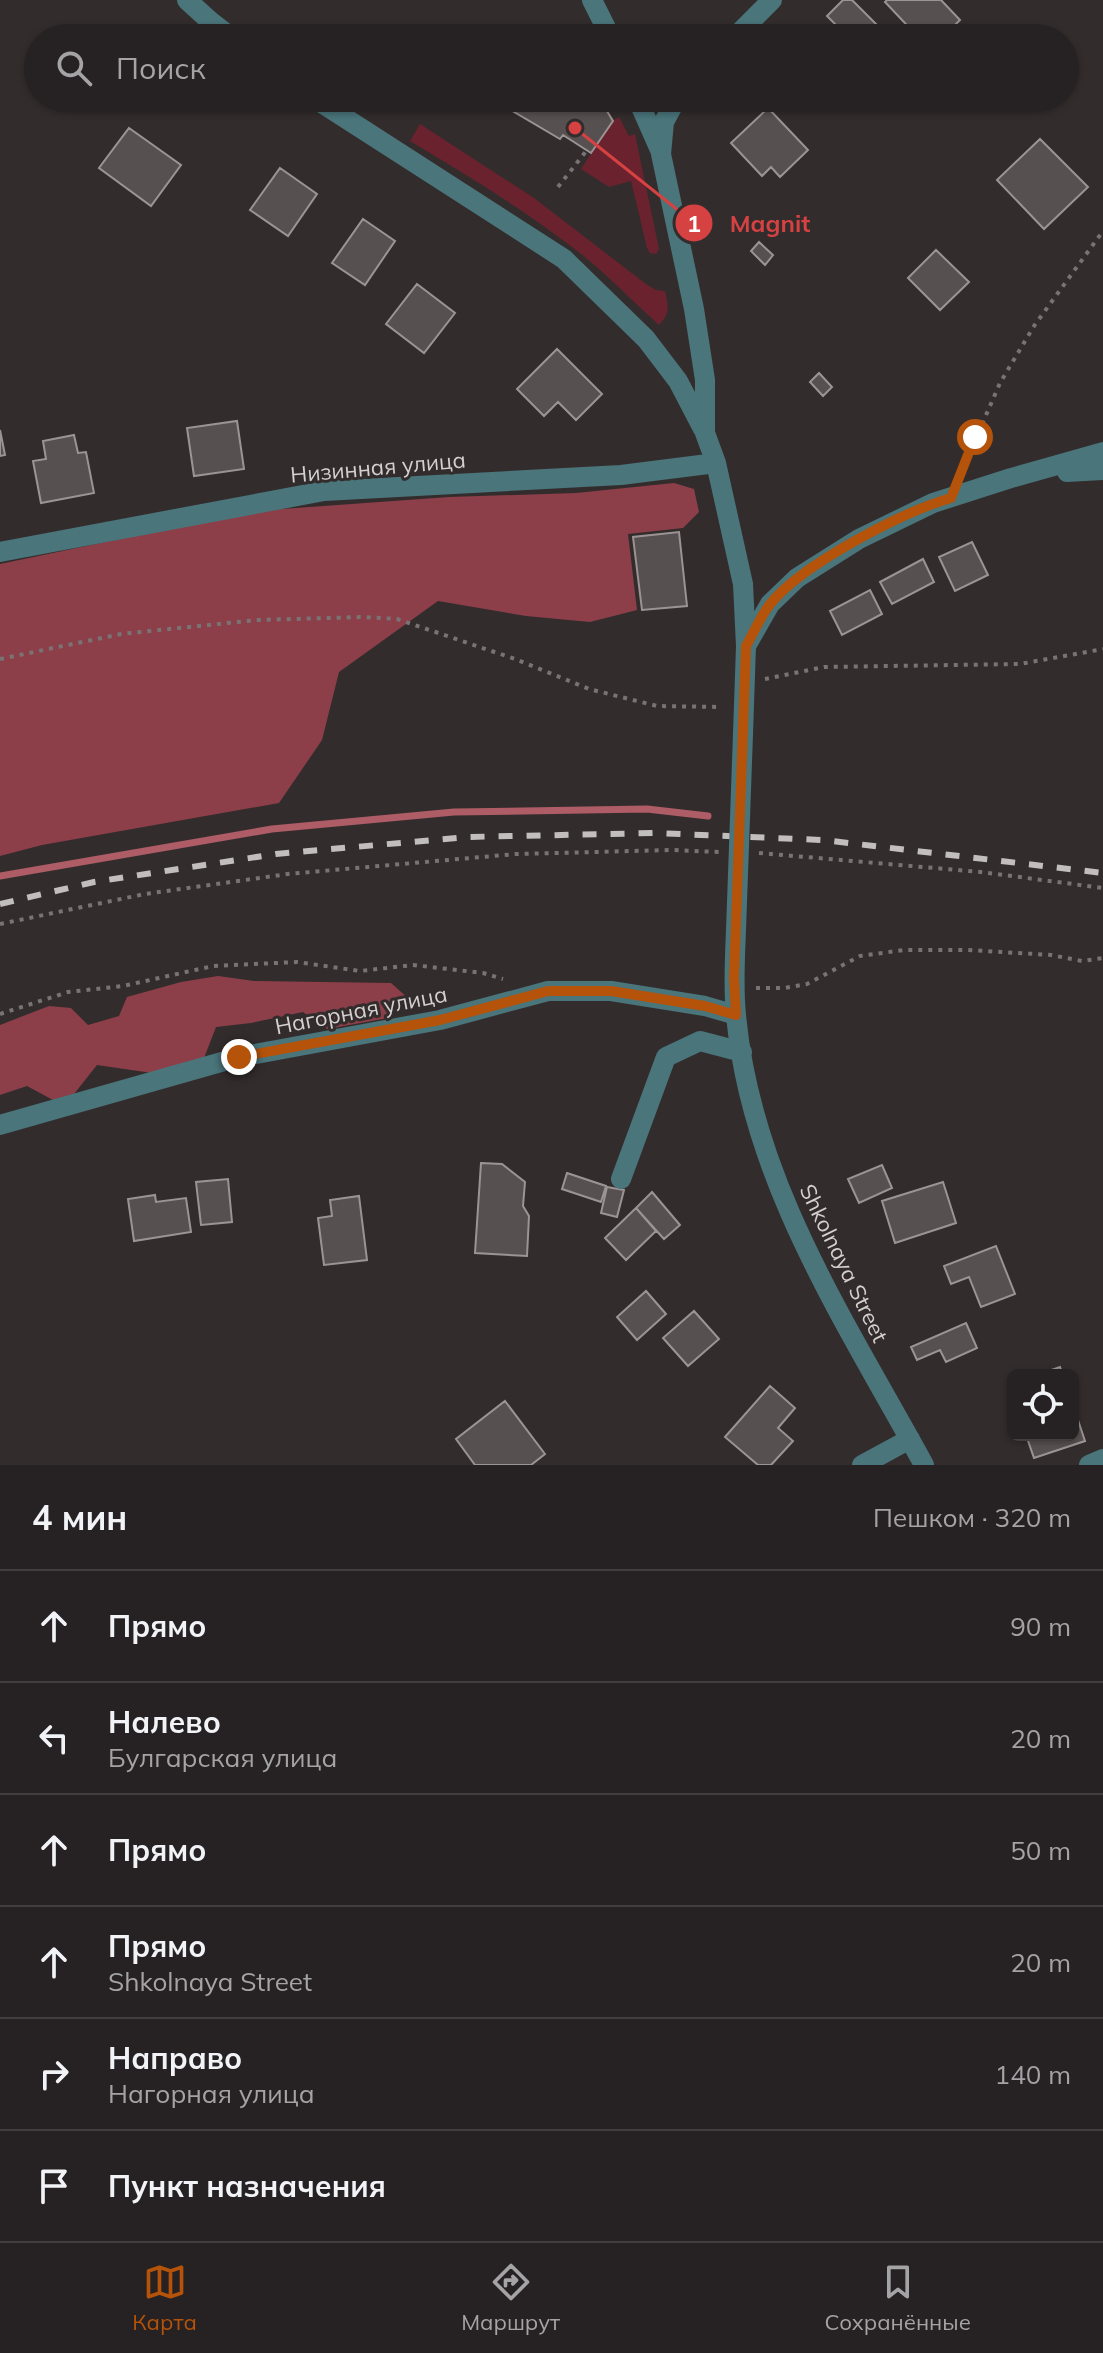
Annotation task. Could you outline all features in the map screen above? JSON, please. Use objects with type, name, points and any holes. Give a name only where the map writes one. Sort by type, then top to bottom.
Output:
[{"type":"street","points":[[187,0],[214,24]]},
{"type":"street","points":[[592,0],[604,24]]},
{"type":"street","points":[[748,24],[772,0]]},
{"type":"street","points":[[336,112],[564,259],[646,339],[678,381],[705,433]]},
{"type":"street","points":[[643,112],[661,154],[694,309],[705,380],[705,433]]},
{"type":"street","points":[[661,154],[664,122],[669,112]]},
{"type":"street","name":"Shkolnaya Street","points":[[705,433],[716,463],[743,584],[746,646],[734,978],[736,1015],[749,1096],[796,1228],[838,1312],[924,1465]]},
{"type":"street","points":[[746,646],[770,604],[797,578],[859,539],[933,503],[1103,452]]},
{"type":"street","name":"Низинная улица","points":[[0,552],[324,491],[621,475],[716,463]]},
{"type":"street","points":[[1011,478],[1103,470]]},
{"type":"street","name":"Нагорная улица","points":[[0,1125],[239,1057],[440,1020],[548,991],[611,991],[705,1006],[736,1015]]},
{"type":"street","points":[[621,1179],[666,1057],[700,1041],[742,1052]]},
{"type":"street","points":[[862,1465],[910,1439]]},
{"type":"street","points":[[1089,1465],[1103,1459]]},
{"type":"path","points":[[558,187],[587,150]]},
{"type":"path","points":[[951,498],[1000,383],[1034,326],[1103,231]]},
{"type":"path","points":[[0,659],[121,634],[257,620],[397,619],[515,659],[589,689],[657,706],[744,697],[761,680],[824,667],[1020,664],[1103,649]]},
{"type":"path","points":[[0,924],[145,894],[288,874],[516,854],[672,850],[733,852]]},
{"type":"path","points":[[748,853],[981,872],[1103,888]]},
{"type":"path","points":[[753,988],[807,984],[860,956],[904,950],[1037,954],[1082,961],[1103,958]]},
{"type":"path","points":[[0,1014],[68,992],[123,986],[213,966],[297,962],[360,971],[413,965],[483,973],[509,981]]},
{"type":"shaded area","points":[[619,117],[629,136],[635,134],[659,249],[656,254],[650,253],[647,248],[631,181],[609,187],[581,169],[612,121]]},
{"type":"shaded area","points":[[420,124],[534,198],[646,284],[665,291],[668,309],[663,321],[659,325],[587,259],[536,220],[410,141]]},
{"type":"shaded area","points":[[674,483],[694,489],[699,512],[683,528],[628,534],[637,610],[590,622],[526,616],[438,601],[339,672],[322,740],[279,803],[42,845],[0,856],[0,564],[254,511],[449,497],[576,493]]},
{"type":"shaded area","points":[[218,976],[254,981],[391,983],[409,999],[388,1018],[327,1029],[303,1012],[216,1027],[204,1058],[152,1073],[97,1065],[74,1094],[53,1100],[27,1086],[0,1095],[0,1025],[49,1006],[71,1008],[88,1025],[119,1016],[127,997],[181,982]]},
{"type":"building","points":[[843,0],[852,0],[876,24],[835,24],[827,16]]},
{"type":"building","points":[[941,0],[960,20],[956,24],[906,24],[885,2]]},
{"type":"building","points":[[514,112],[608,112],[613,121],[591,153],[563,135],[560,139]]},
{"type":"building","points":[[764,112],[772,112],[808,150],[780,177],[771,167],[762,176],[731,143]]},
{"type":"building","points":[[129,128],[181,165],[151,206],[99,168]]},
{"type":"building","points":[[1040,139],[1088,187],[1044,229],[997,180]]},
{"type":"building","points":[[280,168],[317,194],[288,236],[250,210]]},
{"type":"building","points":[[363,219],[395,241],[365,285],[332,263]]},
{"type":"building","points":[[759,242],[773,255],[765,265],[751,251]]},
{"type":"building","points":[[936,250],[969,282],[940,310],[908,278]]},
{"type":"building","points":[[417,284],[455,313],[424,353],[386,324]]},
{"type":"building","points":[[557,349],[602,394],[576,420],[558,402],[544,416],[517,389]]},
{"type":"building","points":[[819,373],[832,387],[823,396],[810,382]]},
{"type":"building","points":[[237,421],[244,469],[194,476],[187,428]]},
{"type":"building","points":[[0,430],[5,455],[0,456]]},
{"type":"building","points":[[74,435],[78,453],[86,452],[94,493],[41,503],[33,461],[46,459],[43,441]]},
{"type":"building","points":[[679,532],[687,606],[642,610],[633,537]]},
{"type":"building","points":[[972,542],[988,575],[955,591],[939,557]]},
{"type":"building","points":[[923,559],[934,582],[892,604],[880,582]]},
{"type":"building","points":[[870,590],[882,614],[842,635],[830,611]]},
{"type":"building","points":[[481,1163],[502,1164],[525,1182],[523,1206],[529,1216],[527,1256],[475,1253]]},
{"type":"building","points":[[882,1165],[892,1188],[859,1203],[848,1179]]},
{"type":"building","points":[[567,1173],[606,1186],[601,1202],[562,1189]]},
{"type":"building","points":[[228,1179],[232,1222],[201,1225],[196,1182]]},
{"type":"building","points":[[943,1182],[956,1223],[895,1243],[882,1201]]},
{"type":"building","points":[[607,1187],[624,1190],[617,1217],[601,1213]]},
{"type":"building","points":[[652,1192],[680,1225],[664,1239],[636,1208]]},
{"type":"building","points":[[155,1195],[156,1202],[186,1198],[191,1232],[134,1241],[128,1199]]},
{"type":"building","points":[[359,1196],[367,1260],[324,1265],[318,1218],[332,1216],[330,1200]]},
{"type":"building","points":[[636,1208],[656,1231],[626,1260],[605,1238]]},
{"type":"building","points":[[996,1246],[1015,1294],[981,1307],[969,1277],[951,1284],[944,1266]]},
{"type":"building","points":[[646,1291],[666,1314],[637,1340],[617,1317]]},
{"type":"building","points":[[694,1311],[719,1339],[688,1366],[663,1338]]},
{"type":"building","points":[[966,1323],[977,1348],[946,1362],[940,1350],[917,1360],[911,1347]]},
{"type":"building","points":[[770,1386],[795,1408],[778,1428],[793,1441],[771,1465],[758,1465],[725,1437]]},
{"type":"building","points":[[505,1401],[545,1454],[531,1465],[475,1465],[456,1439]]},
{"type":"building","points":[[1079,1423],[1085,1441],[1034,1458],[1028,1441],[1079,1441]]},
{"type":"waterway","points":[[0,876],[272,829],[454,812],[647,809],[708,816]]},
{"type":"railway","points":[[0,904],[94,882],[276,854],[467,837],[654,833],[823,840],[1103,873]]},
{"type":"place","name":"Magnit","points":[[575,128]]},
{"type":"route","points":[[239,1057],[440,1020],[548,991],[611,991],[705,1006],[736,1015],[734,978],[746,646],[770,604],[797,578],[859,539],[933,503],[951,498],[975,437]]}]
